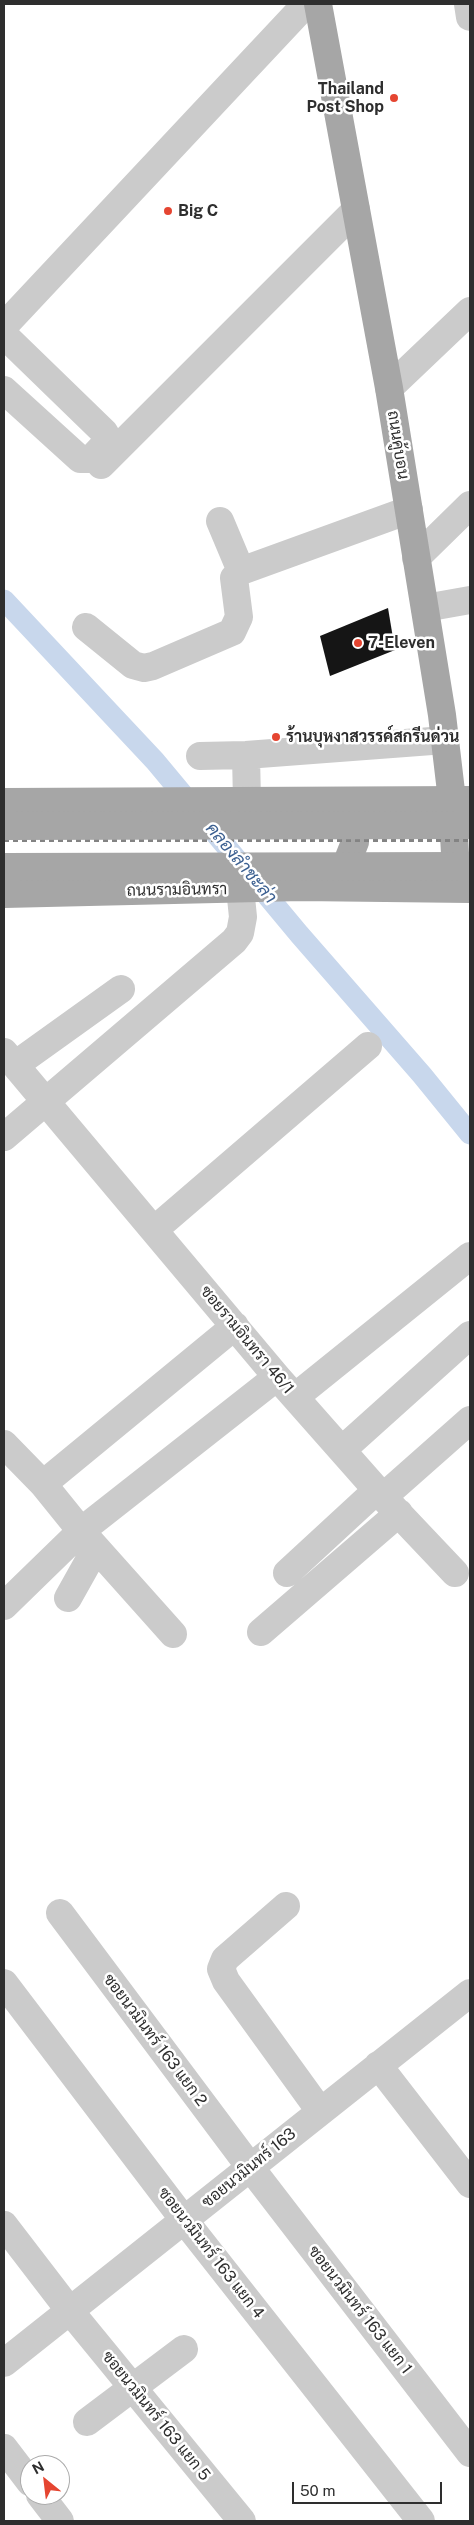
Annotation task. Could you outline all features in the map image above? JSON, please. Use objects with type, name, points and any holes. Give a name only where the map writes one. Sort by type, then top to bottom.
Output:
[{"type":"main road","name":"ถนนคู้บอน","points":[[318,4],[389,388],[445,740],[461,800],[465,836],[464,889]]},
{"type":"main road","points":[[4,802],[461,800]]},
{"type":"main road","points":[[330,888],[344,870],[355,842],[350,815],[333,802]]},
{"type":"main road","points":[[4,826],[465,836]]},
{"type":"main road","name":"ถนนรามอินทรา","points":[[4,867],[470,866]]},
{"type":"main road","name":"ถนนรามอินทรา","points":[[4,894],[301,887],[464,889]]},
{"type":"street","points":[[4,326],[306,4]]},
{"type":"street","points":[[468,4],[470,17]]},
{"type":"street","points":[[101,465],[356,210]]},
{"type":"street","points":[[389,388],[470,311]]},
{"type":"street","points":[[4,335],[51,378],[106,436],[106,443],[92,458],[80,459],[13,399],[51,378]]},
{"type":"street","points":[[416,558],[470,506]]},
{"type":"street","points":[[86,627],[133,665],[144,668],[153,666],[232,632],[239,618],[234,578],[242,571],[408,510]]},
{"type":"street","points":[[220,522],[242,571]]},
{"type":"street","points":[[425,608],[470,600]]},
{"type":"street","points":[[200,756],[246,755],[445,740]]},
{"type":"street","points":[[236,802],[246,755]]},
{"type":"street","points":[[4,1137],[234,941],[240,933],[245,888]]},
{"type":"street","points":[[9,1058],[121,989]]},
{"type":"street","points":[[154,1230],[368,1046]]},
{"type":"street","name":"ซอยรามอินทรา 46/1","points":[[9,1058],[277,1377],[386,1500],[455,1573]]},
{"type":"street","points":[[295,1397],[470,1256]]},
{"type":"street","points":[[43,1484],[235,1326]]},
{"type":"street","points":[[342,1450],[470,1335]]},
{"type":"street","points":[[4,1606],[89,1540],[277,1377]]},
{"type":"street","points":[[261,1632],[386,1500],[470,1420]]},
{"type":"street","points":[[4,1444],[43,1484],[89,1540],[173,1634]]},
{"type":"street","points":[[287,1573],[386,1500]]},
{"type":"street","points":[[68,1598],[89,1540]]},
{"type":"street","points":[[286,1906],[225,1959],[221,1969],[226,1981],[320,2111]]},
{"type":"street","name":"ซอยนวมินทร์ 163 แยก 2","points":[[60,1913],[250,2167]]},
{"type":"street","name":"ซอยนวมินทร์ 163 แยก 4","points":[[4,1983],[184,2220],[421,2521]]},
{"type":"street","name":"ซอยนวมินทร์ 163","points":[[4,2363],[470,1993]]},
{"type":"street","points":[[378,2065],[470,2184]]},
{"type":"street","name":"ซอยนวมินทร์ 163 แยก 1","points":[[250,2167],[470,2452]]},
{"type":"street","name":"ซอยนวมินทร์ 163 แยก 5","points":[[4,2225],[70,2311],[242,2521]]},
{"type":"street","points":[[86,2422],[133,2389],[184,2348]]},
{"type":"street","points":[[4,2448],[20,2469]]},
{"type":"street","points":[[48,2505],[60,2521]]},
{"type":"building","name":"7-Eleven","points":[[388,608],[395,650],[330,676],[320,636]]},
{"type":"waterway","name":"คลองลำชะล่า","points":[[4,600],[155,761],[299,934],[422,1075],[470,1134]]},
{"type":"railway","points":[[4,840],[470,840]]},
{"type":"place","name":"Thailand Post Shop","points":[[394,98]]},
{"type":"place","name":"Big C","points":[[168,211]]},
{"type":"place","name":"7-Eleven","points":[[358,643]]},
{"type":"place","name":"ร้านบุหงาสวรรค์สกรีนด่วน","points":[[276,737]]}]
